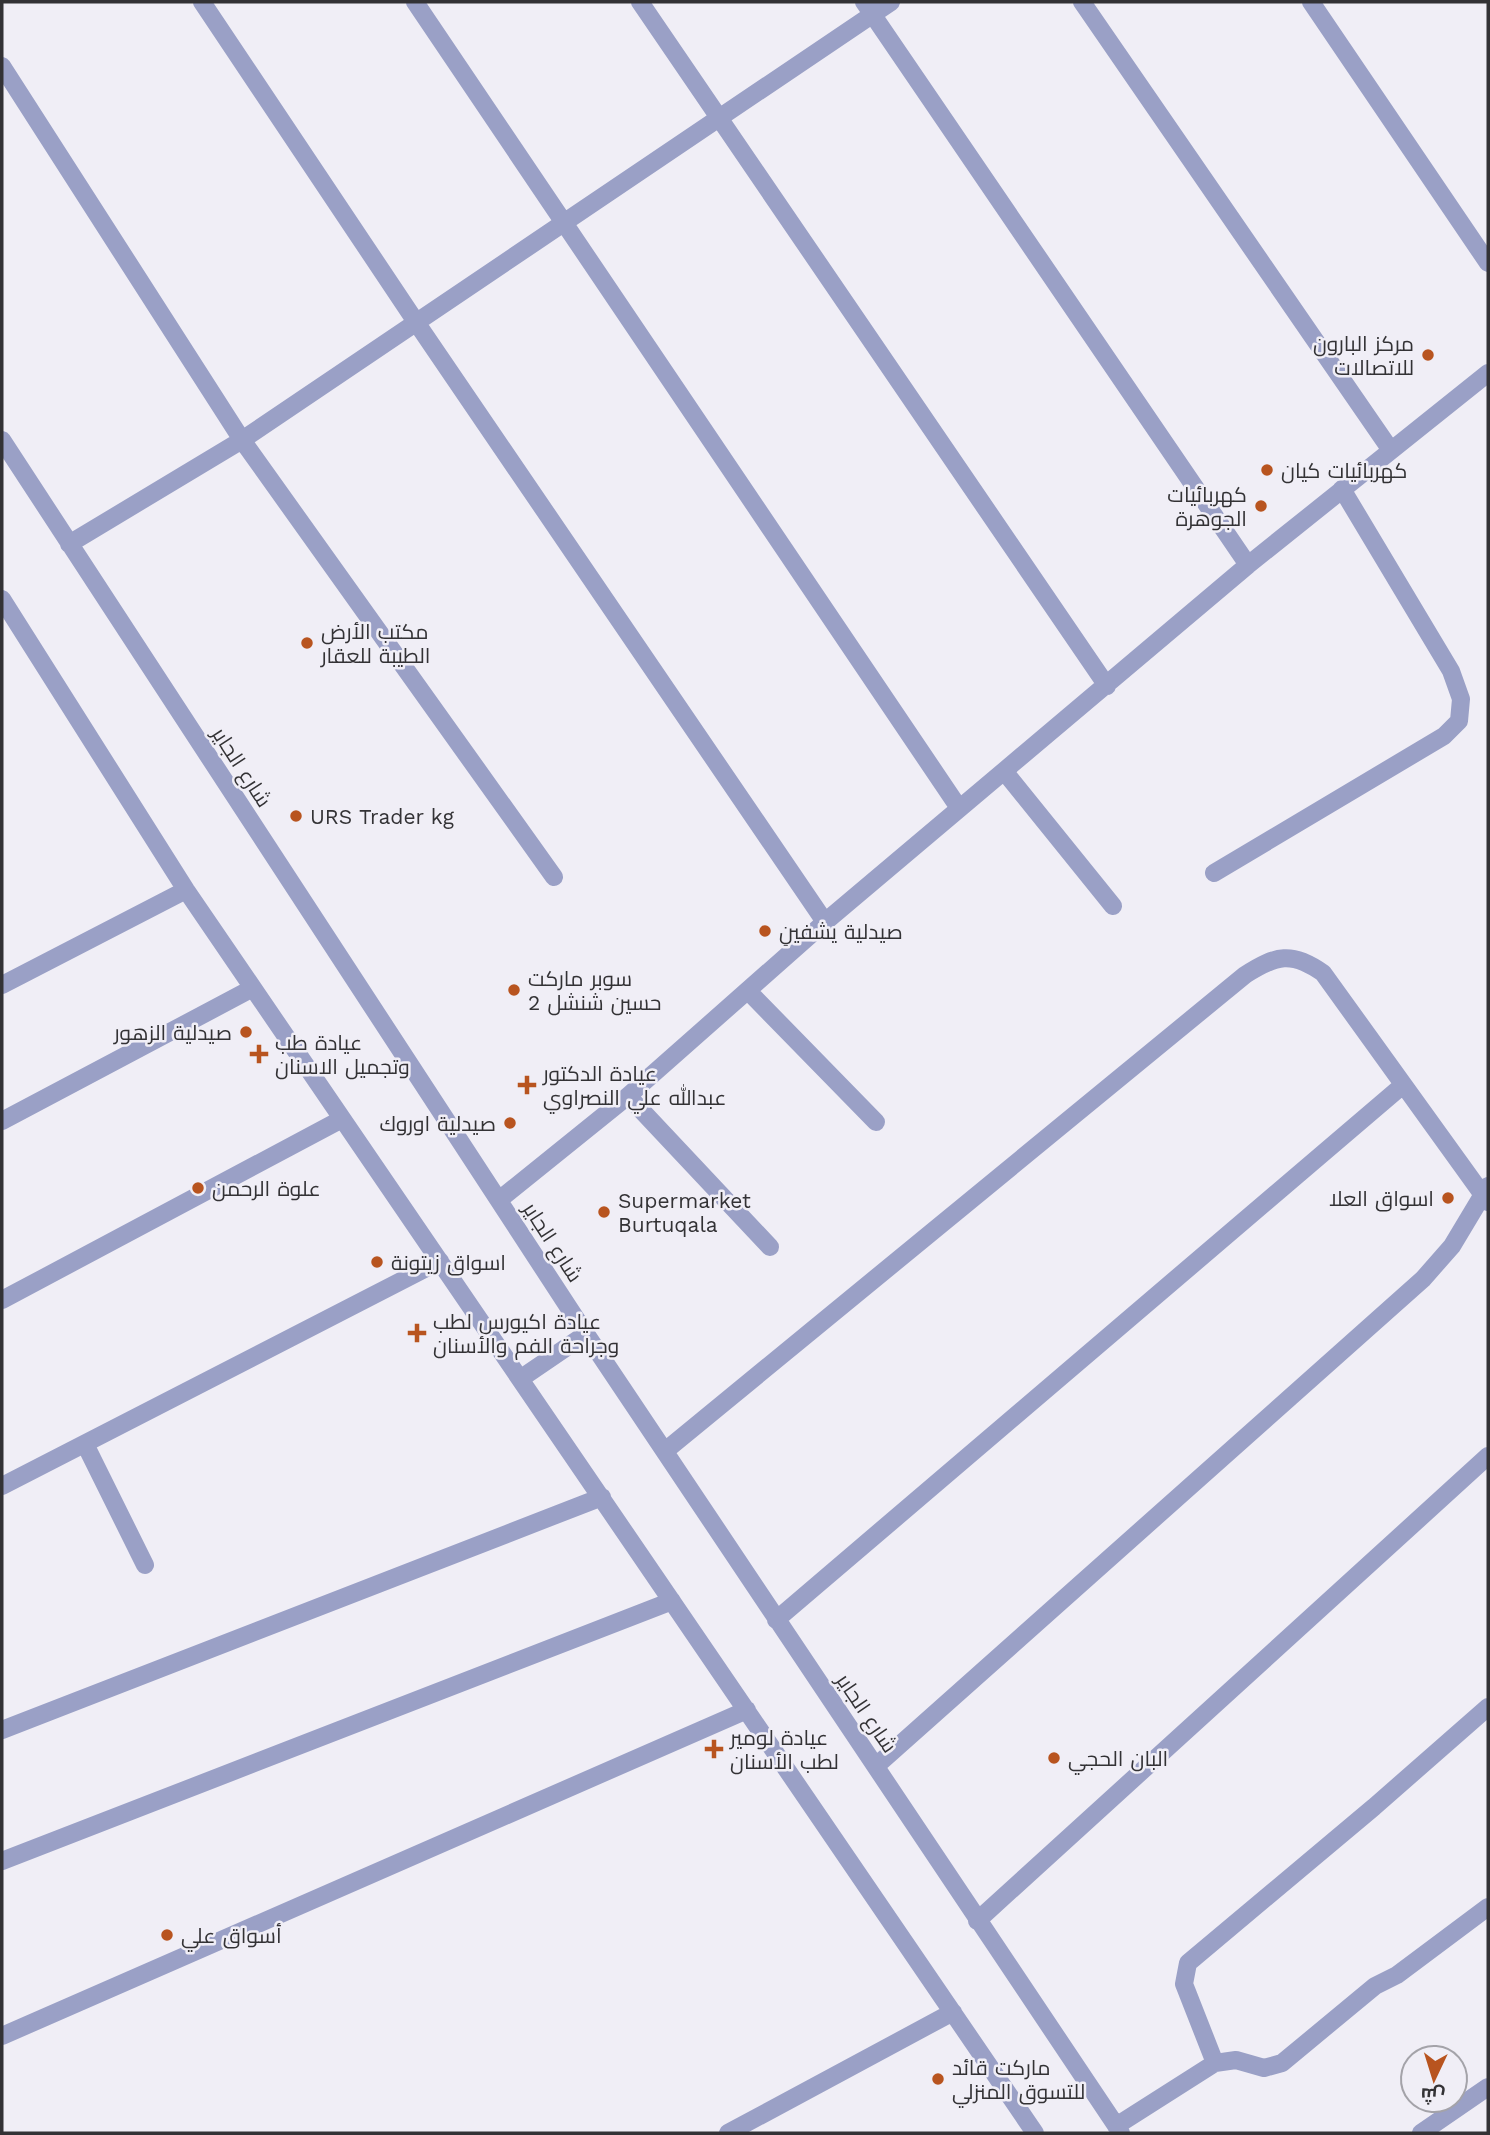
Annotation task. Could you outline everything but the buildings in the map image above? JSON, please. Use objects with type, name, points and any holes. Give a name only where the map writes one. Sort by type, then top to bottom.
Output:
[{"type":"street","points":[[202,2],[416,322],[825,922]]},
{"type":"street","points":[[415,2],[959,808]]},
{"type":"street","points":[[640,2],[1107,686]]},
{"type":"street","points":[[69,544],[242,440],[721,118],[868,8],[891,2]]},
{"type":"street","points":[[1082,2],[1390,449]]},
{"type":"street","points":[[1311,2],[1488,263]]},
{"type":"street","points":[[868,8],[1248,565]]},
{"type":"street","points":[[2,66],[242,440],[554,877]]},
{"type":"street","points":[[499,1200],[628,1096],[825,922],[1248,565],[1488,373]]},
{"type":"street","name":"شارع الجاير","points":[[2,440],[586,1334],[1118,2130]]},
{"type":"street","points":[[1214,873],[1444,736],[1459,721],[1461,699],[1451,671],[1342,489]]},
{"type":"street","points":[[2,598],[7,617],[186,890],[1035,2133]]},
{"type":"street","points":[[1004,771],[1113,906]]},
{"type":"street","points":[[2,985],[186,890]]},
{"type":"street","points":[[665,1451],[1234,983],[1264,963],[1284,956],[1306,961],[1323,973],[1487,1195],[1452,1246],[1423,1279],[876,1766]]},
{"type":"street","points":[[2,1121],[253,988]]},
{"type":"street","points":[[748,990],[876,1122]]},
{"type":"street","points":[[776,1620],[1404,1085]]},
{"type":"street","points":[[628,1096],[770,1248]]},
{"type":"street","points":[[2,1300],[342,1119]]},
{"type":"street","points":[[2,1486],[440,1261]]},
{"type":"street","points":[[520,1379],[586,1334]]},
{"type":"street","points":[[85,1444],[145,1565]]},
{"type":"street","points":[[977,1921],[1488,1457]]},
{"type":"street","points":[[2,1730],[602,1497]]},
{"type":"street","points":[[2,1861],[672,1601]]},
{"type":"street","points":[[1215,2063],[1184,1984],[1188,1963],[1488,1707]]},
{"type":"street","points":[[2,2036],[747,1710]]},
{"type":"street","points":[[1118,2130],[1215,2063],[1236,2060],[1264,2068],[1282,2063],[1375,1986],[1397,1975],[1488,1907]]},
{"type":"street","points":[[728,2133],[953,2012]]},
{"type":"street","points":[[1421,2133],[1488,2087]]},
{"type":"place","name":"مركز البارون للاتصالات","points":[[1428,355]]},
{"type":"place","name":"كهربائيات كيان","points":[[1267,470]]},
{"type":"place","name":"كهربائيات الجوهرة","points":[[1261,506]]},
{"type":"place","name":"مكتب الأرض الطيبة للعقار","points":[[307,643]]},
{"type":"place","name":"URS Trader kg","points":[[296,816]]},
{"type":"place","name":"صيدلية يشفينِ","points":[[765,931]]},
{"type":"place","name":"سوبر ماركت حسين شنشل 2","points":[[514,990]]},
{"type":"place","name":"صيدلية الزهور","points":[[246,1032]]},
{"type":"place","name":"عيادة طب وتجميل الاسنان","points":[[259,1054]]},
{"type":"place","name":"عيادة الدكتور عبدالله علي النصراوي","points":[[527,1085]]},
{"type":"place","name":"صيدلية اوروك","points":[[510,1123]]},
{"type":"place","name":"علوة الرحمن","points":[[198,1188]]},
{"type":"place","name":"اسواق العلا","points":[[1448,1198]]},
{"type":"place","name":"Supermarket Burtuqala","points":[[604,1212]]},
{"type":"place","name":"اسواق زيتونة","points":[[377,1262]]},
{"type":"place","name":"عيادة اكيورس لطب وجراحة الفم والأسنان","points":[[417,1333]]},
{"type":"place","name":"عيادة لومير لطب الأسنان","points":[[714,1749]]},
{"type":"place","name":"البان الحجي","points":[[1054,1758]]},
{"type":"place","name":"أسواق علي","points":[[167,1935]]},
{"type":"place","name":"ماركت قائد للتسوق المنزلي","points":[[938,2079]]}]
